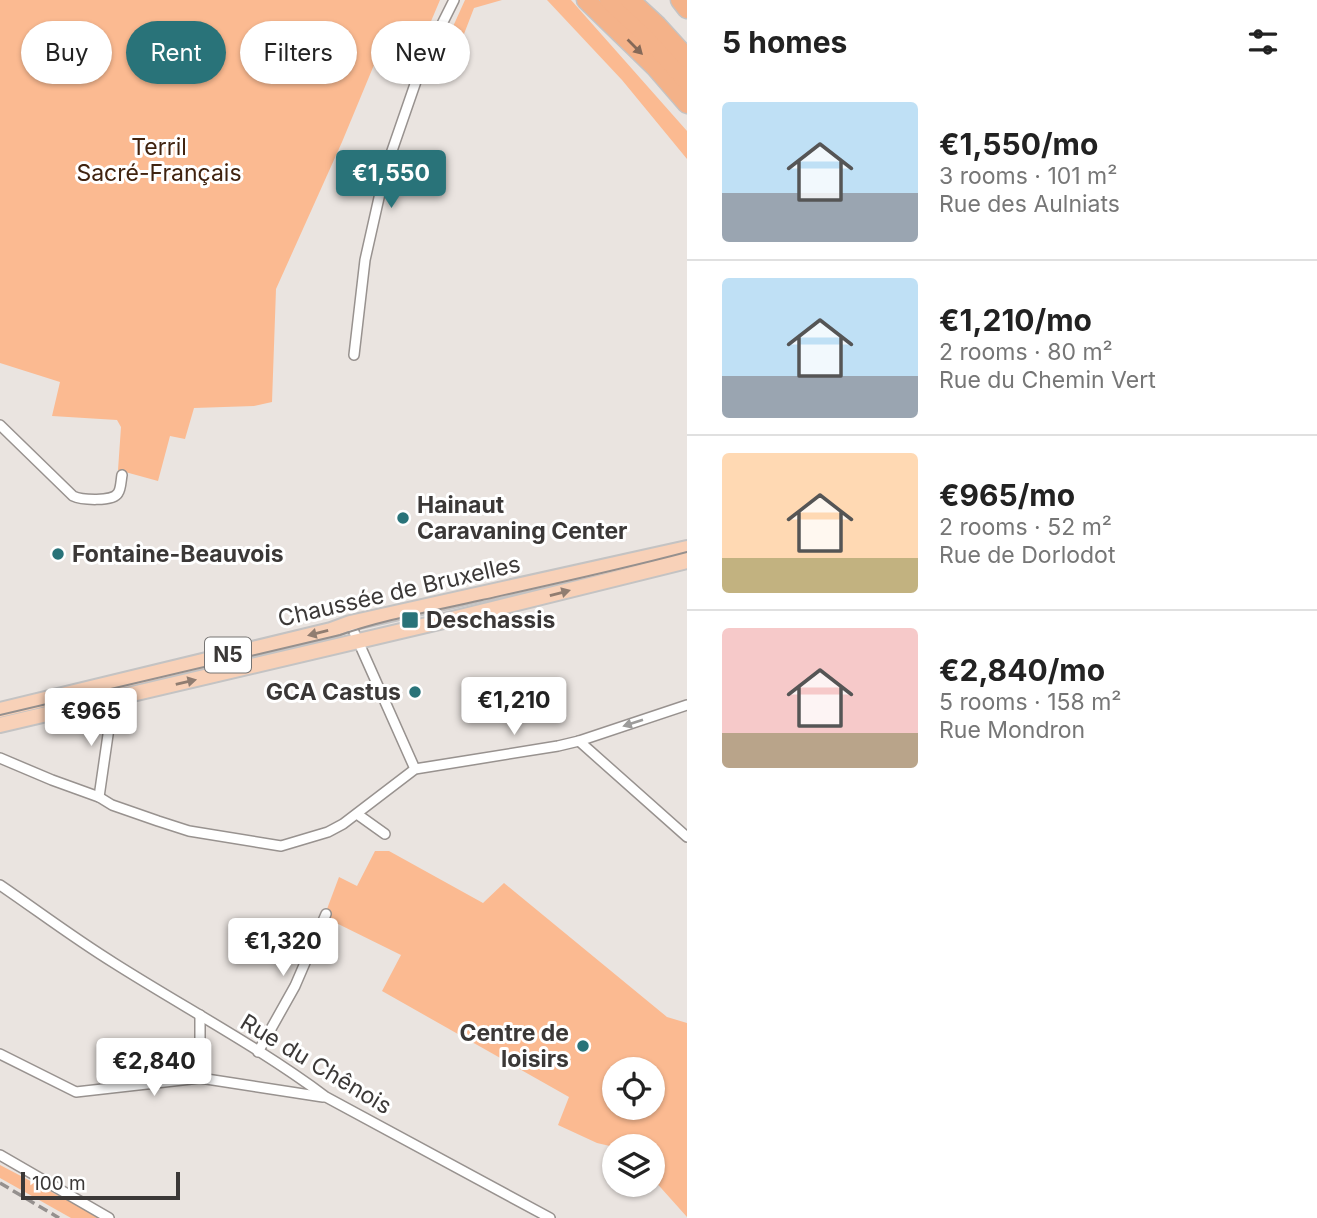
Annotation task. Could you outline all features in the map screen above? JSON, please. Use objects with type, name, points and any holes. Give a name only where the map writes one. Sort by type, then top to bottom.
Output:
[{"type":"highway","points":[[586,0],[655,67],[687,104]]},
{"type":"highway","points":[[609,0],[645,33],[687,81]]},
{"type":"highway","points":[[630,0],[687,58]]},
{"type":"highway","points":[[680,0],[687,9]]},
{"type":"main road","name":"Chaussée de Bruxelles","points":[[0,710],[350,624],[687,548]]},
{"type":"main road","name":"Chaussée de Bruxelles","points":[[0,725],[357,642],[687,561]]},
{"type":"street","points":[[354,355],[365,260],[385,171],[422,64],[454,0]]},
{"type":"street","points":[[0,425],[73,496],[81,499],[113,498],[119,492],[122,475]]},
{"type":"street","points":[[350,624],[415,769]]},
{"type":"street","points":[[99,797],[110,721],[109,700]]},
{"type":"street","points":[[0,758],[121,808],[189,831],[281,846],[328,832],[343,824],[415,769],[579,741],[687,705]]},
{"type":"street","points":[[579,741],[687,837]]},
{"type":"street","points":[[357,814],[385,834]]},
{"type":"street","name":"Rue du Chênois","points":[[0,884],[111,961],[297,1076],[326,1097],[550,1218]]},
{"type":"street","points":[[258,1052],[295,986],[326,914]]},
{"type":"street","points":[[200,1015],[200,1078]]},
{"type":"street","points":[[0,1054],[76,1092],[200,1078],[326,1097]]},
{"type":"street","points":[[0,1155],[109,1218]]},
{"type":"green space","name":"Terril Sacré-Français","points":[[0,0],[440,0],[431,21],[371,21],[371,72],[276,289],[272,402],[254,406],[194,408],[185,439],[170,436],[158,481],[118,470],[121,427],[117,420],[52,416],[60,382],[0,363]]},
{"type":"green space","points":[[465,0],[502,0],[474,8],[469,21],[456,21]]},
{"type":"green space","points":[[547,0],[571,0],[687,131],[687,159],[622,80]]},
{"type":"green space","name":"Centre de loisirs","points":[[375,851],[389,851],[483,903],[504,883],[667,1017],[687,1023],[687,1217],[665,1192],[665,1134],[602,1134],[602,1144],[558,1125],[569,1097],[382,991],[401,955],[324,917],[339,877],[357,886]]},
{"type":"green space","points":[[0,1165],[101,1218],[71,1218],[0,1178]]},
{"type":"tram line","points":[[0,715],[687,552]]},
{"type":"railway","points":[[0,1183],[59,1218]]},
{"type":"place","name":"Hainaut Caravaning Center","points":[[403,518]]},
{"type":"place","name":"Fontaine-Beauvois","points":[[58,554]]},
{"type":"place","name":"Deschassis","points":[[410,620]]},
{"type":"place","name":"GCA Castus","points":[[415,692]]},
{"type":"place","name":"Centre de loisirs","points":[[583,1046]]}]
